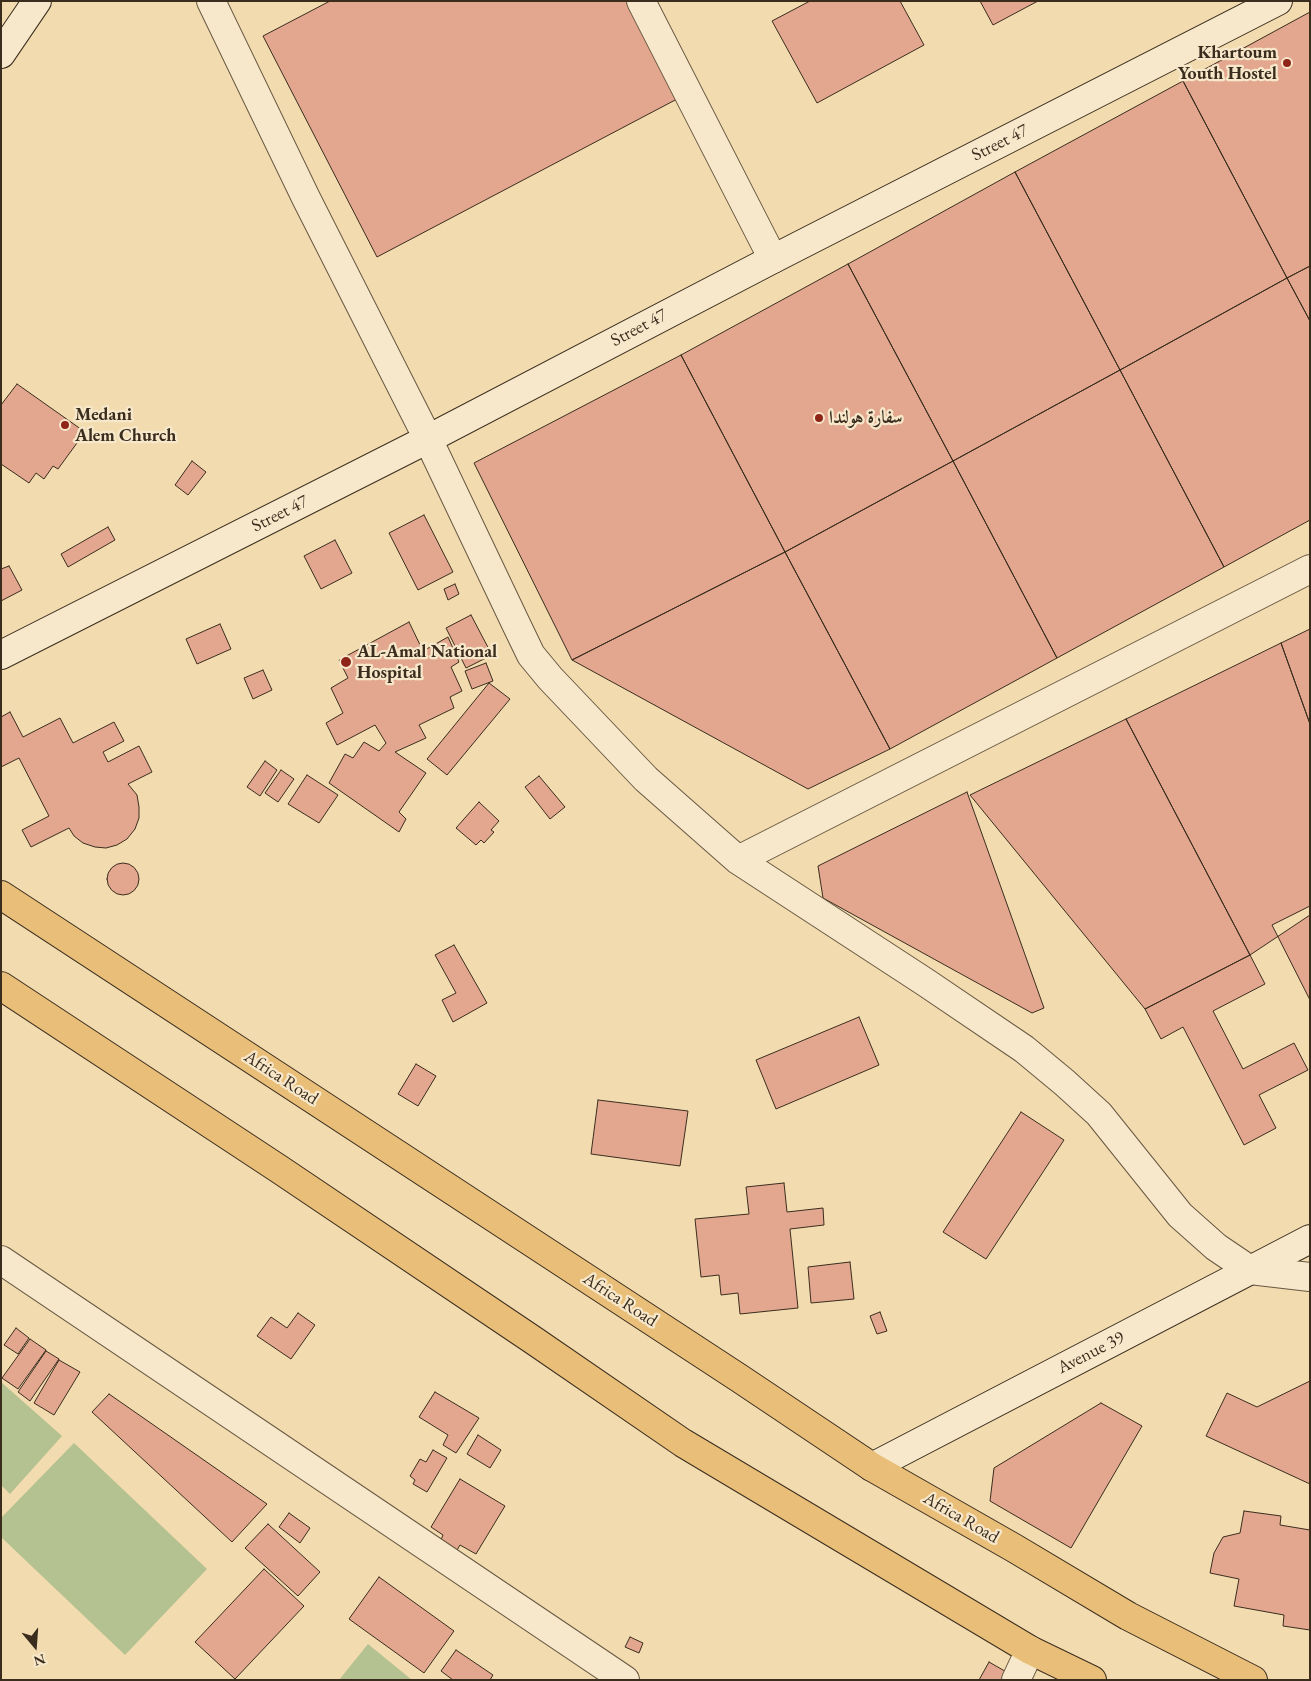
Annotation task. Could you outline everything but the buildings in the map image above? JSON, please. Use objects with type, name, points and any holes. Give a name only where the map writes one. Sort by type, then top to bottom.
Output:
[{"type":"highway","name":"Africa Road","points":[[1,895],[872,1467],[1128,1616],[1253,1680]]},
{"type":"highway","points":[[1,986],[287,1175],[683,1443],[1030,1650],[1092,1680]]},
{"type":"street","points":[[1,54],[37,1]]},
{"type":"street","points":[[641,1],[773,259]]},
{"type":"street","name":"Street 47","points":[[1,656],[428,439],[773,259],[1278,1]]},
{"type":"street","points":[[217,3],[306,198],[428,439],[532,655],[550,678],[646,779],[738,860],[1024,1049],[1082,1098],[1098,1114],[1180,1215],[1216,1247],[1250,1270],[1310,1277]]},
{"type":"street","points":[[738,860],[1310,568]]},
{"type":"street","name":"Avenue 39","points":[[872,1467],[1310,1239]]},
{"type":"street","points":[[1,1260],[625,1680]]},
{"type":"street","points":[[1016,1680],[1030,1650]]},
{"type":"green space","points":[[1,1382],[62,1436],[10,1494],[1,1485]]},
{"type":"green space","points":[[74,1443],[207,1569],[125,1655],[1,1537],[1,1518]]},
{"type":"green space","points":[[368,1644],[412,1680],[339,1680]]},
{"type":"place","name":"Khartoum Youth Hostel","points":[[1287,63]]},
{"type":"place","name":"سفارة هولندا","points":[[819,418]]},
{"type":"place","name":"Medani Alem Church","points":[[65,425]]},
{"type":"place","name":"AL-Amal National Hospital","points":[[346,662]]}]
